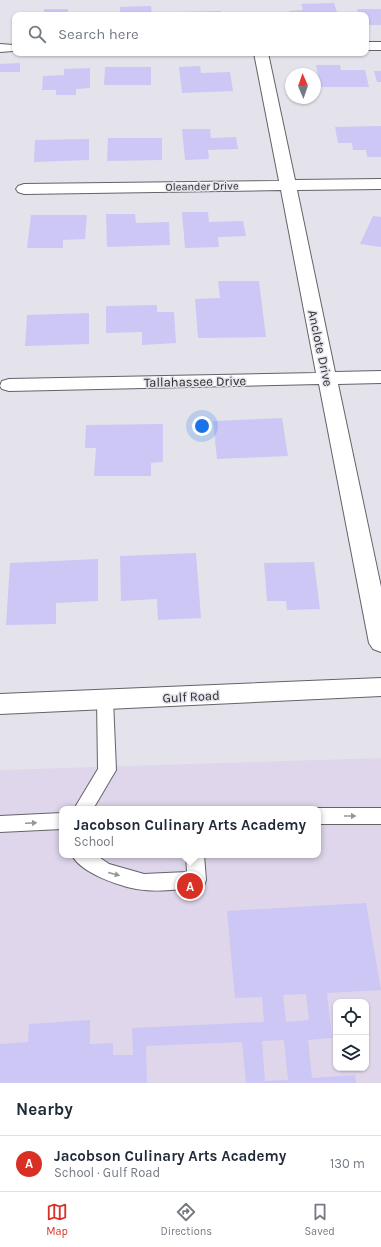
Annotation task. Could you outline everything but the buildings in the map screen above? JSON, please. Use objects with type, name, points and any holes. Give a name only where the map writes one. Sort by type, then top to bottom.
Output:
[{"type":"street","points":[[369,46],[381,46]]},
{"type":"street","name":"Anclote Drive","points":[[263,56],[287,185],[381,643]]},
{"type":"street","name":"Oleander Drive","points":[[24,189],[381,184]]},
{"type":"street","name":"Tallahassee Drive","points":[[9,385],[381,377]]},
{"type":"street","name":"Gulf Road","points":[[0,704],[381,688]]},
{"type":"lane","points":[[85,806],[107,770],[105,700]]},
{"type":"lane","points":[[321,816],[381,816]]},
{"type":"lane","points":[[0,824],[59,821]]},
{"type":"lane","points":[[85,858],[104,871],[144,882],[197,880],[195,858]]},
{"type":"shaded area","points":[[381,758],[381,1083],[0,1083],[0,770]]},
{"type":"place","name":"Jacobson Culinary Arts Academy","points":[[190,886]]}]
